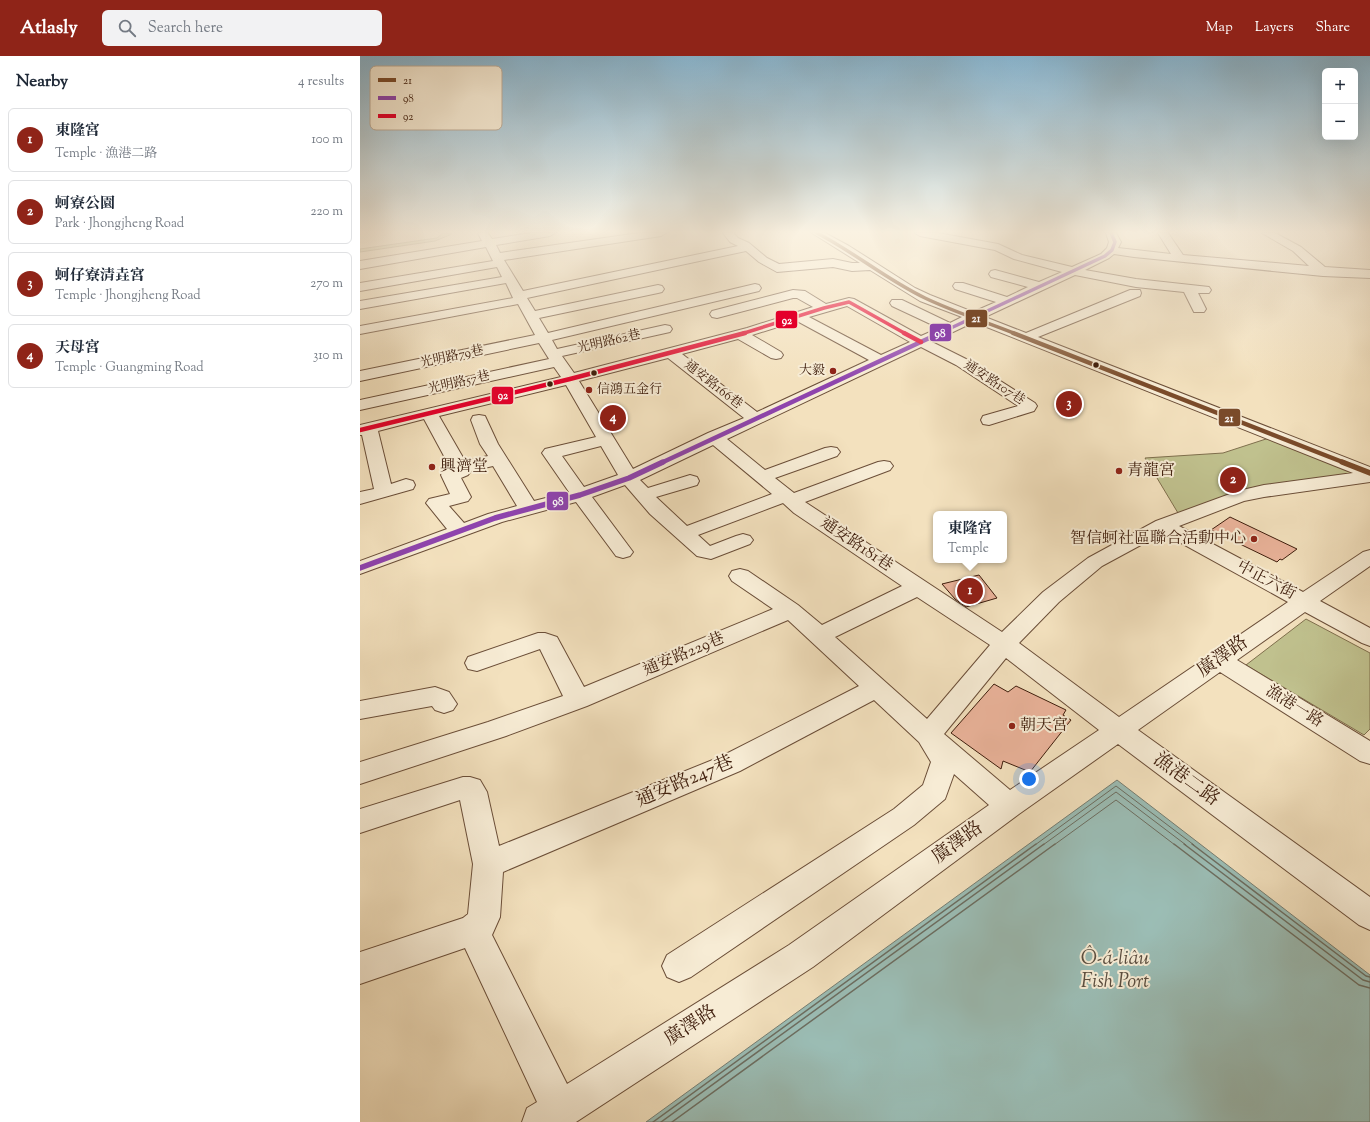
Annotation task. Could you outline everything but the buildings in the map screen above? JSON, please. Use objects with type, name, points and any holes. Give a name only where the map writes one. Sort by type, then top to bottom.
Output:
[{"type":"street","points":[[360,288],[386,283]]},
{"type":"street","points":[[385,301],[383,293],[391,287],[390,283]]},
{"type":"street","points":[[512,283],[531,317],[629,478],[644,495],[682,534],[707,554],[711,554],[744,540]]},
{"type":"street","points":[[531,317],[605,283]]},
{"type":"street","points":[[360,318],[531,317],[637,283]]},
{"type":"street","points":[[360,364],[655,283]]},
{"type":"street","points":[[898,283],[912,292],[974,317],[1370,473]]},
{"type":"street","points":[[1026,283],[1038,286]]},
{"type":"street","points":[[360,568],[495,518],[580,495],[629,478],[1046,283]]},
{"type":"street","points":[[1135,283],[1205,290]]},
{"type":"street","points":[[959,286],[1007,301]]},
{"type":"street","points":[[360,305],[385,301],[531,317],[581,330],[755,288]]},
{"type":"street","points":[[1189,288],[1199,309]]},
{"type":"street","points":[[360,330],[531,317],[658,289]]},
{"type":"street","points":[[1026,337],[1135,293]]},
{"type":"street","points":[[717,314],[793,294],[800,294],[824,308]]},
{"type":"street","points":[[384,492],[365,429],[570,379],[740,334],[799,317],[824,308],[849,302],[921,342]]},
{"type":"street","points":[[897,303],[949,328]]},
{"type":"street","name":"光明路62巷","points":[[531,317],[665,329]]},
{"type":"street","name":"光明路79巷","points":[[360,387],[486,360],[531,317]]},
{"type":"street","name":"光明路79巷","points":[[360,376],[531,317]]},
{"type":"street","name":"光明路57巷","points":[[360,405],[497,374],[531,317]]},
{"type":"street","points":[[799,317],[880,360]]},
{"type":"street","points":[[740,334],[776,355]]},
{"type":"street","name":"通安路107巷","points":[[921,342],[961,362],[1029,406],[1028,408],[989,420]]},
{"type":"street","name":"通安路166巷","points":[[670,352],[755,418]]},
{"type":"street","points":[[486,360],[497,374]]},
{"type":"street","points":[[429,413],[462,471],[450,475],[461,496],[436,503],[460,531]]},
{"type":"street","points":[[479,420],[489,444],[529,510]]},
{"type":"street","name":"通安路181巷","points":[[714,437],[788,499],[1004,644]]},
{"type":"street","points":[[607,440],[551,453],[580,495],[623,552]]},
{"type":"street","points":[[761,477],[831,452]]},
{"type":"street","points":[[460,468],[498,459]]},
{"type":"street","points":[[682,534],[884,466]]},
{"type":"street","points":[[928,736],[1004,644],[1051,597],[1095,562],[1163,525],[1238,497],[1264,491],[1370,476]]},
{"type":"street","points":[[644,495],[690,481]]},
{"type":"street","points":[[360,498],[406,485]]},
{"type":"street","name":"中正六街","points":[[1163,525],[1370,638]]},
{"type":"street","name":"廣澤路","points":[[550,1116],[801,956],[1009,806],[1370,556]]},
{"type":"street","points":[[740,576],[790,610],[928,736],[1009,806]]},
{"type":"street","points":[[819,636],[919,587]]},
{"type":"street","name":"通安路229巷","points":[[578,700],[790,610]]},
{"type":"street","points":[[360,773],[578,700],[549,643],[544,641],[538,641],[478,663]]},
{"type":"street","name":"漁港二路","points":[[1004,644],[1118,730],[1370,915]]},
{"type":"street","name":"漁港一路","points":[[1218,660],[1370,754]]},
{"type":"street","name":"通安路247巷","points":[[488,864],[730,764],[876,688]]},
{"type":"street","points":[[360,710],[435,696],[440,698],[444,704]]},
{"type":"street","points":[[680,966],[904,817],[935,791],[945,761],[928,736]]},
{"type":"street","points":[[360,821],[463,788],[470,788],[473,792],[488,864],[484,917],[482,923],[473,930],[360,968]]},
{"type":"street","points":[[473,930],[550,1116]]},
{"type":"green space","points":[[1269,438],[1359,473],[1255,487],[1178,513],[1145,458],[1223,453]]},
{"type":"green space","points":[[1306,619],[1370,653],[1370,729],[1364,735],[1246,665]]},
{"type":"water","name":"Ô-á-liâu Fish Port","points":[[1117,780],[1370,975],[1370,1122],[646,1122]]},
{"type":"transit line","name":"21","points":[[898,283],[925,298],[1370,473]]},
{"type":"transit line","name":"98","points":[[360,568],[495,518],[580,495],[629,478],[1048,283]]},
{"type":"transit line","name":"92","points":[[360,430],[570,379],[752,331],[824,308],[849,302],[921,342]]},
{"type":"place","name":"大毅","points":[[833,371]]},
{"type":"place","name":"信鴻五金行","points":[[589,390]]},
{"type":"place","name":"蚵仔寮清垚宮","points":[[1069,404]]},
{"type":"place","name":"天母宮","points":[[613,418]]},
{"type":"place","name":"興濟堂","points":[[432,467]]},
{"type":"place","name":"青龍宮","points":[[1119,471]]},
{"type":"place","name":"蚵寮公園","points":[[1233,480]]},
{"type":"place","name":"智信蚵社區聯合活動中心","points":[[1254,539]]},
{"type":"place","name":"東隆宮","points":[[970,591]]},
{"type":"place","name":"朝天宮","points":[[1012,726]]}]
